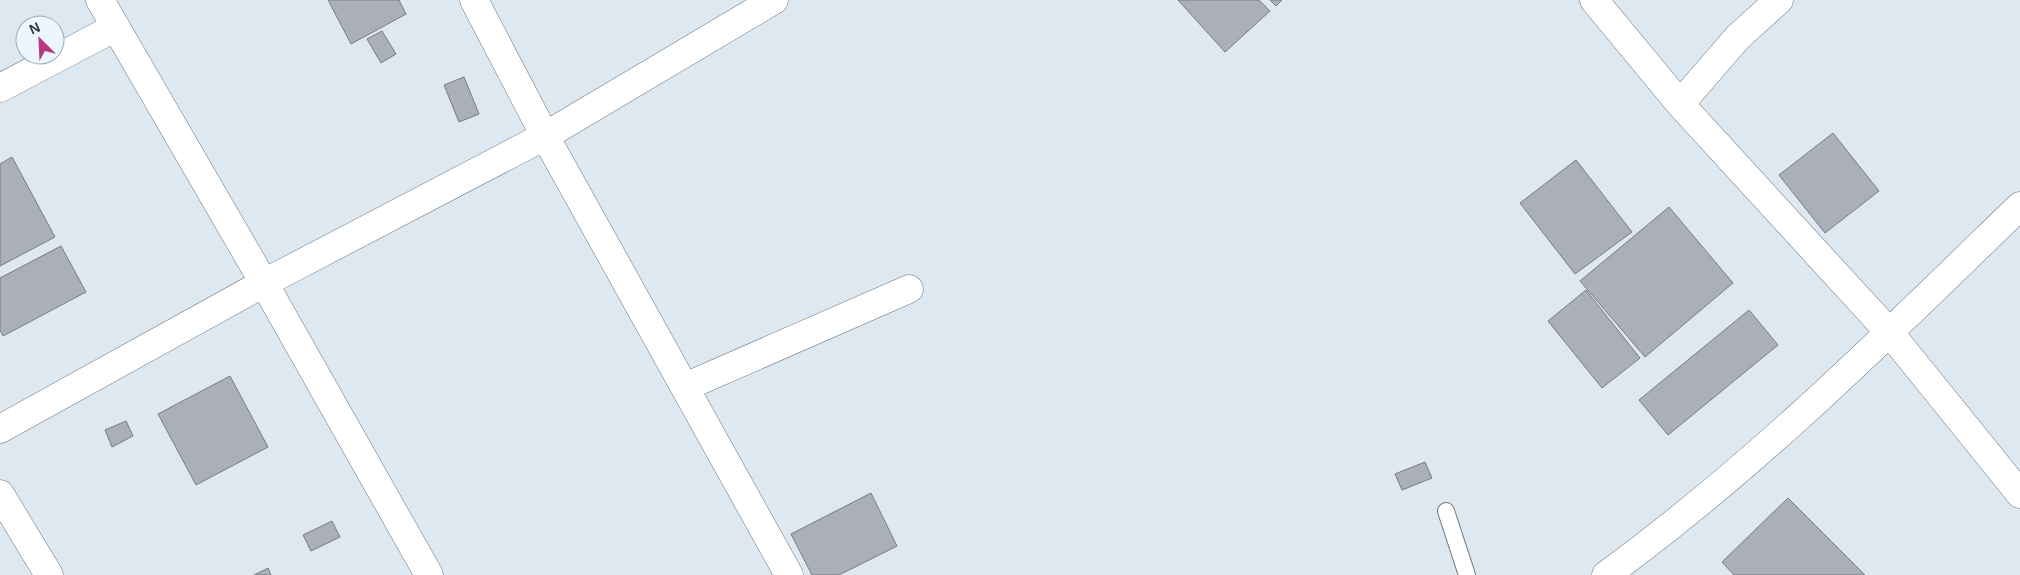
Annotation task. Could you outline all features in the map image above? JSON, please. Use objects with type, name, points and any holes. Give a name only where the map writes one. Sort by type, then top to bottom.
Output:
[{"type":"street","points":[[100,0],[264,283],[429,575]]},
{"type":"street","points":[[474,0],[544,136],[790,575]]},
{"type":"street","points":[[0,429],[264,283],[544,136],[774,0]]},
{"type":"street","points":[[1594,0],[1680,104],[1890,333],[2020,494]]},
{"type":"street","points":[[1680,104],[1738,37],[1779,0]]},
{"type":"street","points":[[0,88],[116,27]]},
{"type":"street","points":[[1606,575],[1661,535],[1800,418],[2020,206]]},
{"type":"street","points":[[685,388],[909,289]]},
{"type":"street","points":[[0,494],[49,575]]},
{"type":"lane","points":[[1446,511],[1467,575]]},
{"type":"building","points":[[328,0],[399,0],[406,14],[351,44]]},
{"type":"building","points":[[1178,0],[1259,0],[1270,11],[1225,52]]},
{"type":"building","points":[[1270,0],[1282,0],[1276,6]]},
{"type":"building","points":[[382,31],[396,54],[381,63],[367,39]]},
{"type":"building","points":[[464,77],[479,114],[459,122],[444,85]]},
{"type":"building","points":[[1833,133],[1879,191],[1825,233],[1779,175]]},
{"type":"building","points":[[12,157],[55,237],[0,266],[0,164]]},
{"type":"building","points":[[1576,160],[1632,232],[1575,274],[1520,203]]},
{"type":"building","points":[[1669,207],[1733,283],[1645,357],[1580,281]]},
{"type":"building","points":[[61,246],[86,292],[3,336],[0,330],[0,278]]},
{"type":"building","points":[[1586,290],[1640,358],[1602,388],[1548,321]]},
{"type":"building","points":[[1749,310],[1778,345],[1668,435],[1639,400]]},
{"type":"building","points":[[230,376],[268,447],[196,485],[158,414]]},
{"type":"building","points":[[126,421],[133,436],[112,447],[105,430]]},
{"type":"building","points":[[1425,462],[1432,478],[1402,490],[1395,474]]},
{"type":"building","points":[[871,493],[897,546],[839,575],[812,575],[791,534]]},
{"type":"building","points":[[1788,498],[1865,575],[1734,575],[1722,562]]},
{"type":"building","points":[[332,521],[340,537],[311,551],[303,535]]},
{"type":"building","points":[[268,568],[271,575],[254,575]]}]
